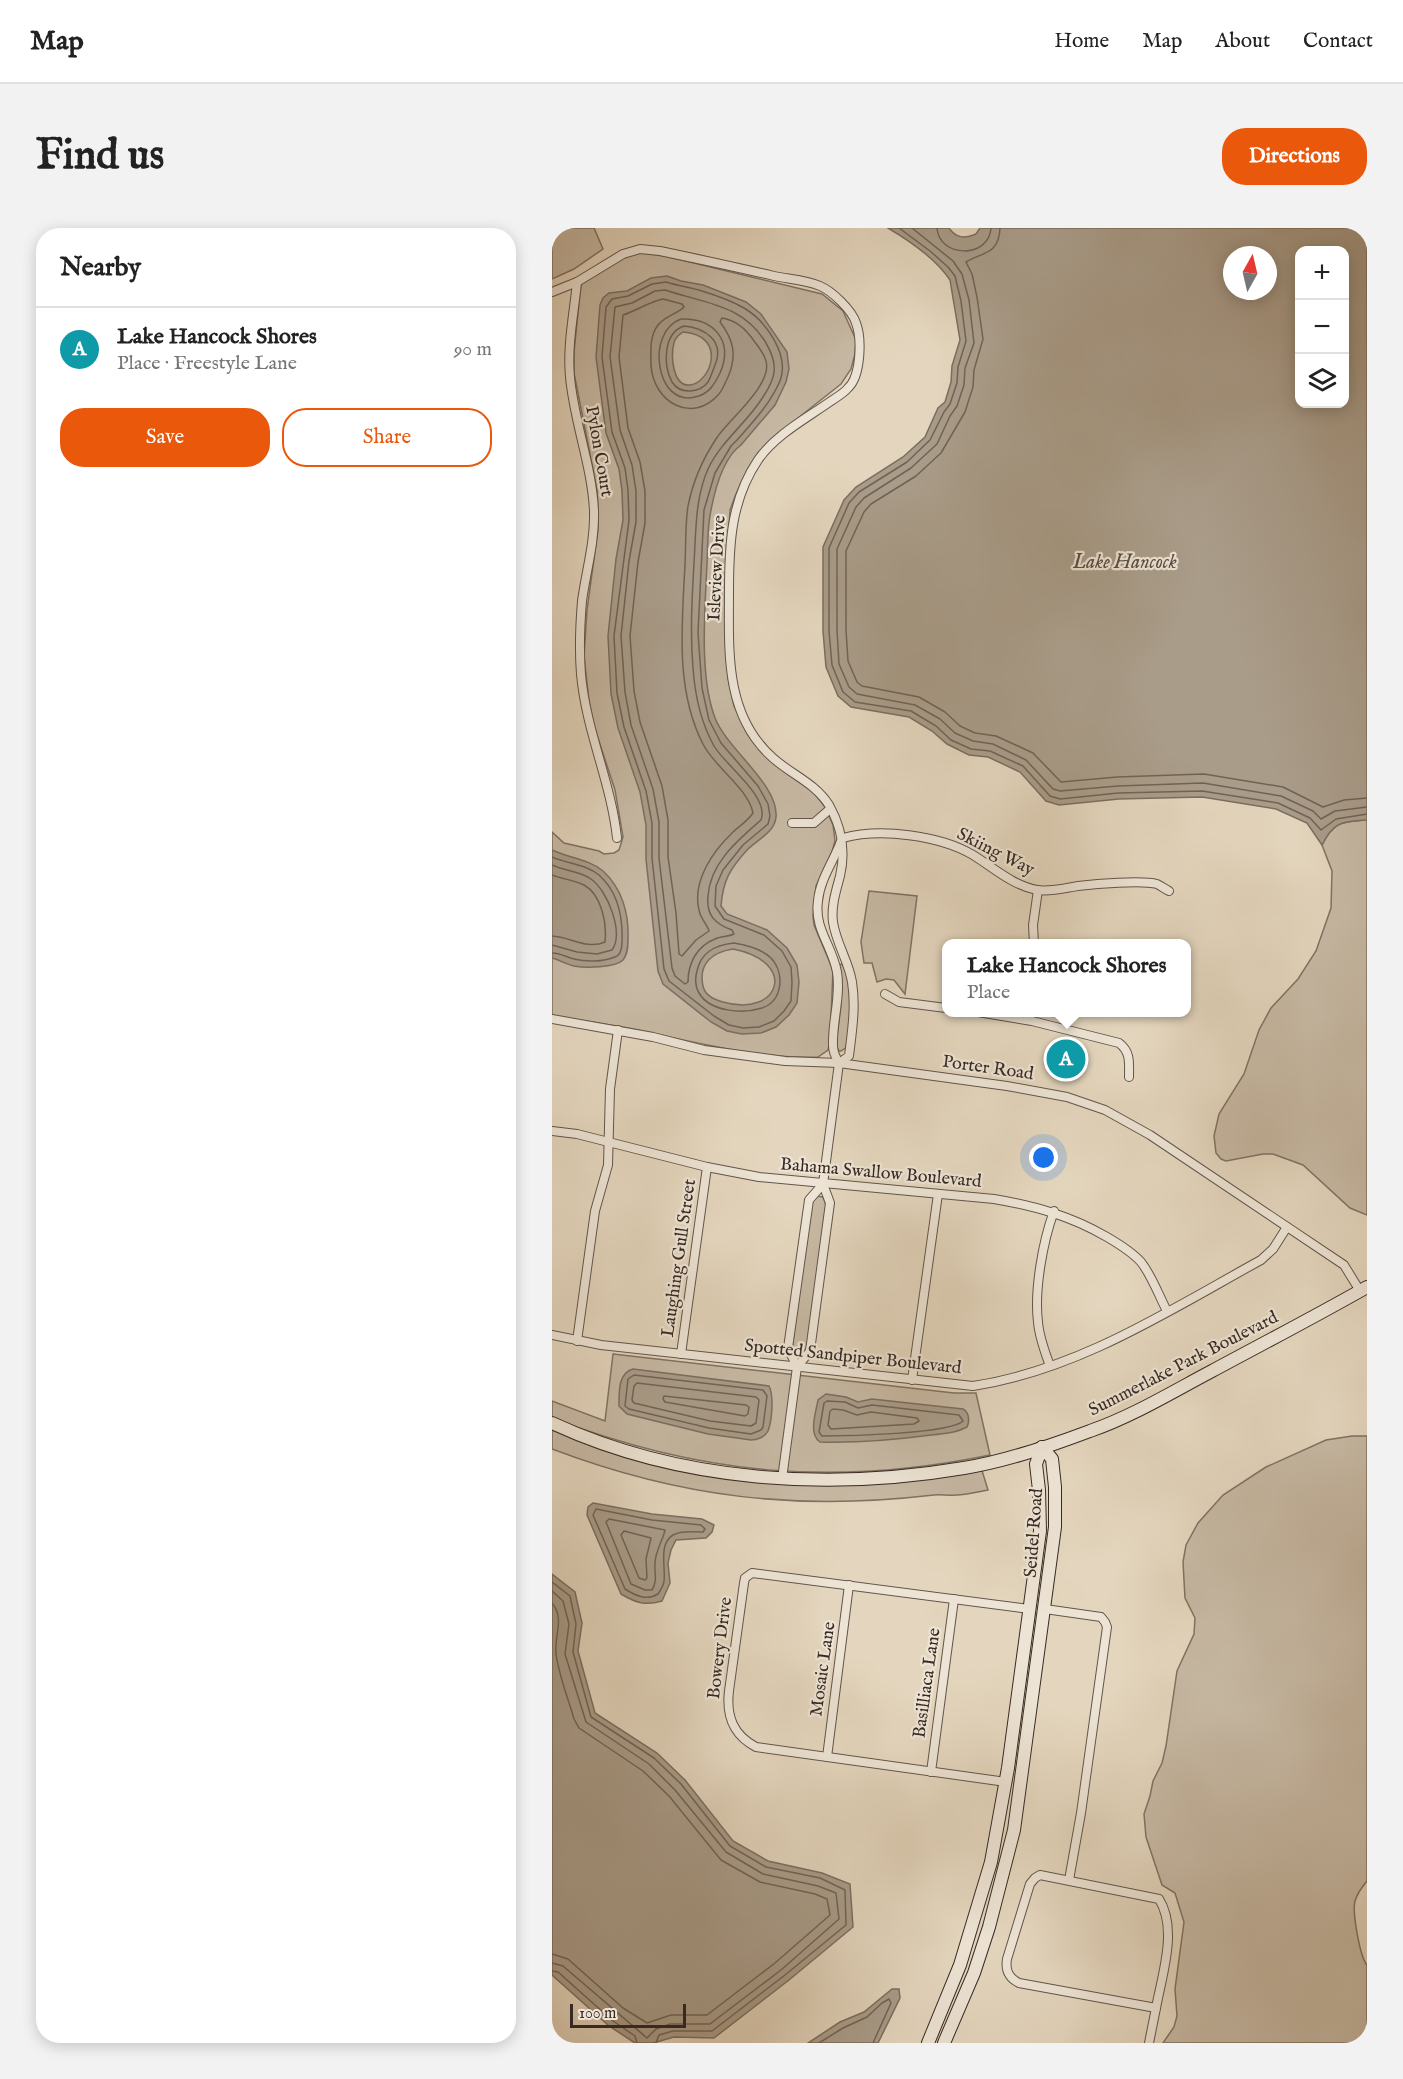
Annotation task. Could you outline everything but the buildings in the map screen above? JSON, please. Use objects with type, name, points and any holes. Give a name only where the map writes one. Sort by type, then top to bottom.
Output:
[{"type":"main road","name":"Summerlake Park Boulevard","points":[[552,1423],[573,1433],[628,1451],[730,1474],[782,1479],[894,1477],[966,1468],[1042,1447],[1091,1431],[1132,1414],[1363,1289]]},
{"type":"main road","name":"Seidel Road","points":[[944,2043],[974,1973],[989,1927],[1005,1870],[1017,1808],[1054,1541],[1056,1506],[1052,1459],[1042,1447]]},
{"type":"main road","name":"Seidel Road","points":[[928,2043],[957,1973],[976,1916],[995,1842],[1006,1782],[1040,1531],[1040,1490],[1036,1464],[1042,1447]]},
{"type":"street","name":"Isleview Drive","points":[[552,292],[577,282],[623,254],[640,249],[660,251],[820,286],[845,305],[856,322],[860,346],[858,367],[850,387],[783,435],[760,456],[739,494],[733,514],[730,550],[730,668],[742,717],[762,747],[774,759],[806,780],[819,792],[830,809],[843,838],[843,864],[832,912],[836,939],[852,980],[854,1014],[849,1056],[838,1063]]},
{"type":"street","name":"Pylon Court","points":[[577,282],[569,352],[570,379],[591,485],[594,512],[592,541],[582,602],[581,674],[589,723],[609,790],[617,838]]},
{"type":"street","points":[[792,823],[814,823],[830,809]]},
{"type":"street","name":"Skiing Way","points":[[843,838],[888,834],[948,843],[972,855],[1007,879],[1038,890],[1152,883],[1168,891]]},
{"type":"street","points":[[782,1479],[798,1367],[810,1351],[830,1203],[823,1184],[838,1063],[832,1048],[837,1001],[837,973],[818,925],[817,913],[821,887],[843,838]]},
{"type":"street","points":[[1034,939],[1038,890]]},
{"type":"street","points":[[833,960],[843,956]]},
{"type":"street","points":[[885,994],[899,1002],[942,1007]]},
{"type":"street","points":[[1033,1017],[1119,1043],[1128,1053],[1129,1077]]},
{"type":"street","name":"Porter Road","points":[[552,1019],[618,1030],[704,1050],[785,1061],[838,1063],[1045,1092],[1105,1110],[1150,1135],[1344,1265],[1363,1289]]},
{"type":"street","points":[[577,1341],[595,1211],[605,1178],[609,1143],[610,1089],[618,1030]]},
{"type":"street","name":"Bahama Swallow Boulevard","points":[[552,1131],[576,1134],[707,1167],[759,1177],[994,1199],[1054,1211],[1083,1223],[1134,1255],[1143,1265],[1167,1311]]},
{"type":"street","name":"Laughing Gull Street","points":[[681,1354],[707,1167]]},
{"type":"street","points":[[798,1367],[788,1348],[790,1331],[809,1200],[823,1184]]},
{"type":"street","points":[[912,1380],[938,1194]]},
{"type":"street","points":[[1050,1366],[1041,1340],[1036,1304],[1045,1240],[1054,1211]]},
{"type":"street","name":"Spotted Sandpiper Boulevard","points":[[552,1335],[577,1341],[681,1354],[973,1386],[1005,1381],[1096,1348],[1261,1260],[1273,1249],[1287,1227]]},
{"type":"street","name":"Bowery Drive","points":[[1006,1782],[767,1749],[749,1743],[737,1733],[730,1720],[729,1691],[744,1583],[748,1575],[758,1572],[1029,1609]]},
{"type":"street","name":"Mosaic Lane","points":[[827,1757],[849,1585]]},
{"type":"street","name":"Basilliaca Lane","points":[[931,1772],[954,1599]]},
{"type":"street","points":[[1045,1609],[1101,1617],[1107,1627],[1081,1813],[1069,1880]]},
{"type":"street","points":[[1149,2043],[1156,2008],[1167,1943],[1166,1910],[1160,1899],[1040,1875],[1035,1878],[1030,1884],[1007,1959],[1008,1974],[1012,1979],[1019,1983],[1156,2008]]},
{"type":"shaded area","points":[[552,228],[594,228],[603,249],[574,269],[552,279]]},
{"type":"shaded area","points":[[636,252],[665,256],[822,294],[843,311],[856,340],[851,369],[841,384],[779,433],[758,453],[747,470],[730,510],[728,545],[728,678],[734,706],[748,734],[766,757],[803,782],[815,794],[825,807],[833,825],[835,841],[816,886],[813,916],[814,925],[833,970],[830,1042],[828,1050],[818,1057],[754,1053],[623,1027],[552,1016],[552,832],[564,843],[604,854],[619,850],[623,837],[615,790],[594,726],[584,656],[587,610],[598,530],[598,510],[597,490],[574,373],[581,284],[626,255]]},
{"type":"shaded area","points":[[1367,820],[1367,1215],[1350,1208],[1303,1165],[1273,1154],[1226,1161],[1221,1159],[1216,1153],[1214,1136],[1219,1114],[1244,1074],[1259,1030],[1271,1008],[1298,979],[1316,951],[1331,908],[1332,871],[1322,845],[1331,831],[1340,824]]},
{"type":"shaded area","points":[[869,891],[917,896],[905,994],[894,980],[886,979],[877,982],[872,963],[864,963],[861,942]]},
{"type":"shaded area","points":[[842,964],[847,973],[851,1004],[847,1047],[839,1051],[836,1045],[841,1005],[839,965]]},
{"type":"shaded area","points":[[816,1196],[823,1197],[826,1205],[808,1340],[806,1350],[800,1354],[792,1350],[810,1202]]},
{"type":"shaded area","points":[[613,1354],[954,1393],[976,1393],[990,1455],[933,1465],[877,1471],[768,1470],[715,1463],[661,1452],[552,1418],[552,1401],[605,1421]]},
{"type":"shaded area","points":[[552,1423],[679,1464],[836,1479],[980,1464],[988,1490],[960,1495],[835,1501],[787,1500],[693,1489],[600,1466],[552,1449]]},
{"type":"shaded area","points":[[1367,1436],[1367,1881],[1357,1896],[1354,1907],[1359,1944],[1367,1965],[1367,2043],[1163,2043],[1174,2027],[1177,2016],[1175,1989],[1184,1922],[1175,1893],[1162,1885],[1146,1837],[1144,1814],[1166,1746],[1177,1671],[1194,1634],[1195,1618],[1185,1598],[1183,1562],[1186,1545],[1198,1523],[1223,1495],[1266,1467],[1326,1440]]},
{"type":"water","name":"Lake Hancock","points":[[888,228],[949,228],[957,236],[968,237],[976,234],[980,228],[1367,228],[1367,820],[1340,824],[1331,831],[1322,845],[1307,823],[1276,809],[1202,797],[1119,799],[1059,805],[1046,801],[1020,772],[988,757],[969,755],[947,744],[932,731],[909,717],[851,707],[838,696],[826,667],[823,631],[823,547],[844,500],[856,487],[903,457],[925,437],[938,408],[945,402],[960,340],[950,280],[930,258]]},
{"type":"water","points":[[667,276],[703,285],[746,302],[761,314],[787,352],[789,369],[786,382],[775,405],[729,458],[718,484],[709,523],[705,601],[705,663],[710,701],[715,718],[721,730],[769,792],[775,805],[776,817],[769,831],[747,850],[732,869],[726,882],[721,906],[727,914],[767,930],[787,948],[797,965],[799,982],[797,1003],[789,1015],[776,1027],[761,1033],[742,1034],[727,1031],[711,1022],[663,984],[658,971],[646,859],[646,825],[640,792],[618,728],[611,694],[608,636],[616,559],[623,520],[619,469],[606,433],[596,357],[600,305],[609,293],[627,291],[651,278]],"holes":[[[683,332],[697,335],[706,341],[710,349],[709,368],[698,382],[690,385],[684,384],[676,376],[673,362],[675,341],[677,336]],[[733,949],[754,956],[767,965],[774,976],[774,986],[769,996],[758,1002],[743,1005],[717,1000],[706,992],[702,978],[705,965],[713,956]]]},
{"type":"water","points":[[552,850],[597,867],[610,878],[620,893],[626,911],[628,944],[627,952],[619,963],[600,967],[579,967],[552,958]]},
{"type":"water","points":[[633,1369],[769,1386],[772,1408],[768,1431],[761,1438],[751,1440],[708,1434],[627,1414],[619,1406],[619,1389],[624,1374]]},
{"type":"water","points":[[826,1394],[846,1397],[858,1402],[872,1399],[963,1409],[968,1414],[967,1427],[945,1434],[876,1441],[820,1442],[814,1434],[814,1422],[818,1400]]},
{"type":"water","points":[[593,1503],[652,1514],[702,1519],[714,1525],[712,1532],[706,1538],[676,1540],[668,1563],[670,1583],[662,1601],[641,1603],[621,1594],[587,1515],[588,1507]]},
{"type":"water","points":[[552,1574],[575,1592],[582,1623],[578,1651],[595,1713],[657,1753],[685,1780],[733,1841],[768,1861],[822,1873],[850,1884],[853,1927],[714,2038],[674,2037],[653,2043],[635,2043],[609,2026],[552,1975]]},
{"type":"water","points":[[892,1989],[899,1989],[900,1998],[878,2043],[808,2043],[840,2022],[864,2012]]},
{"type":"place","name":"Lake Hancock Shores","points":[[1066,1059]]}]
